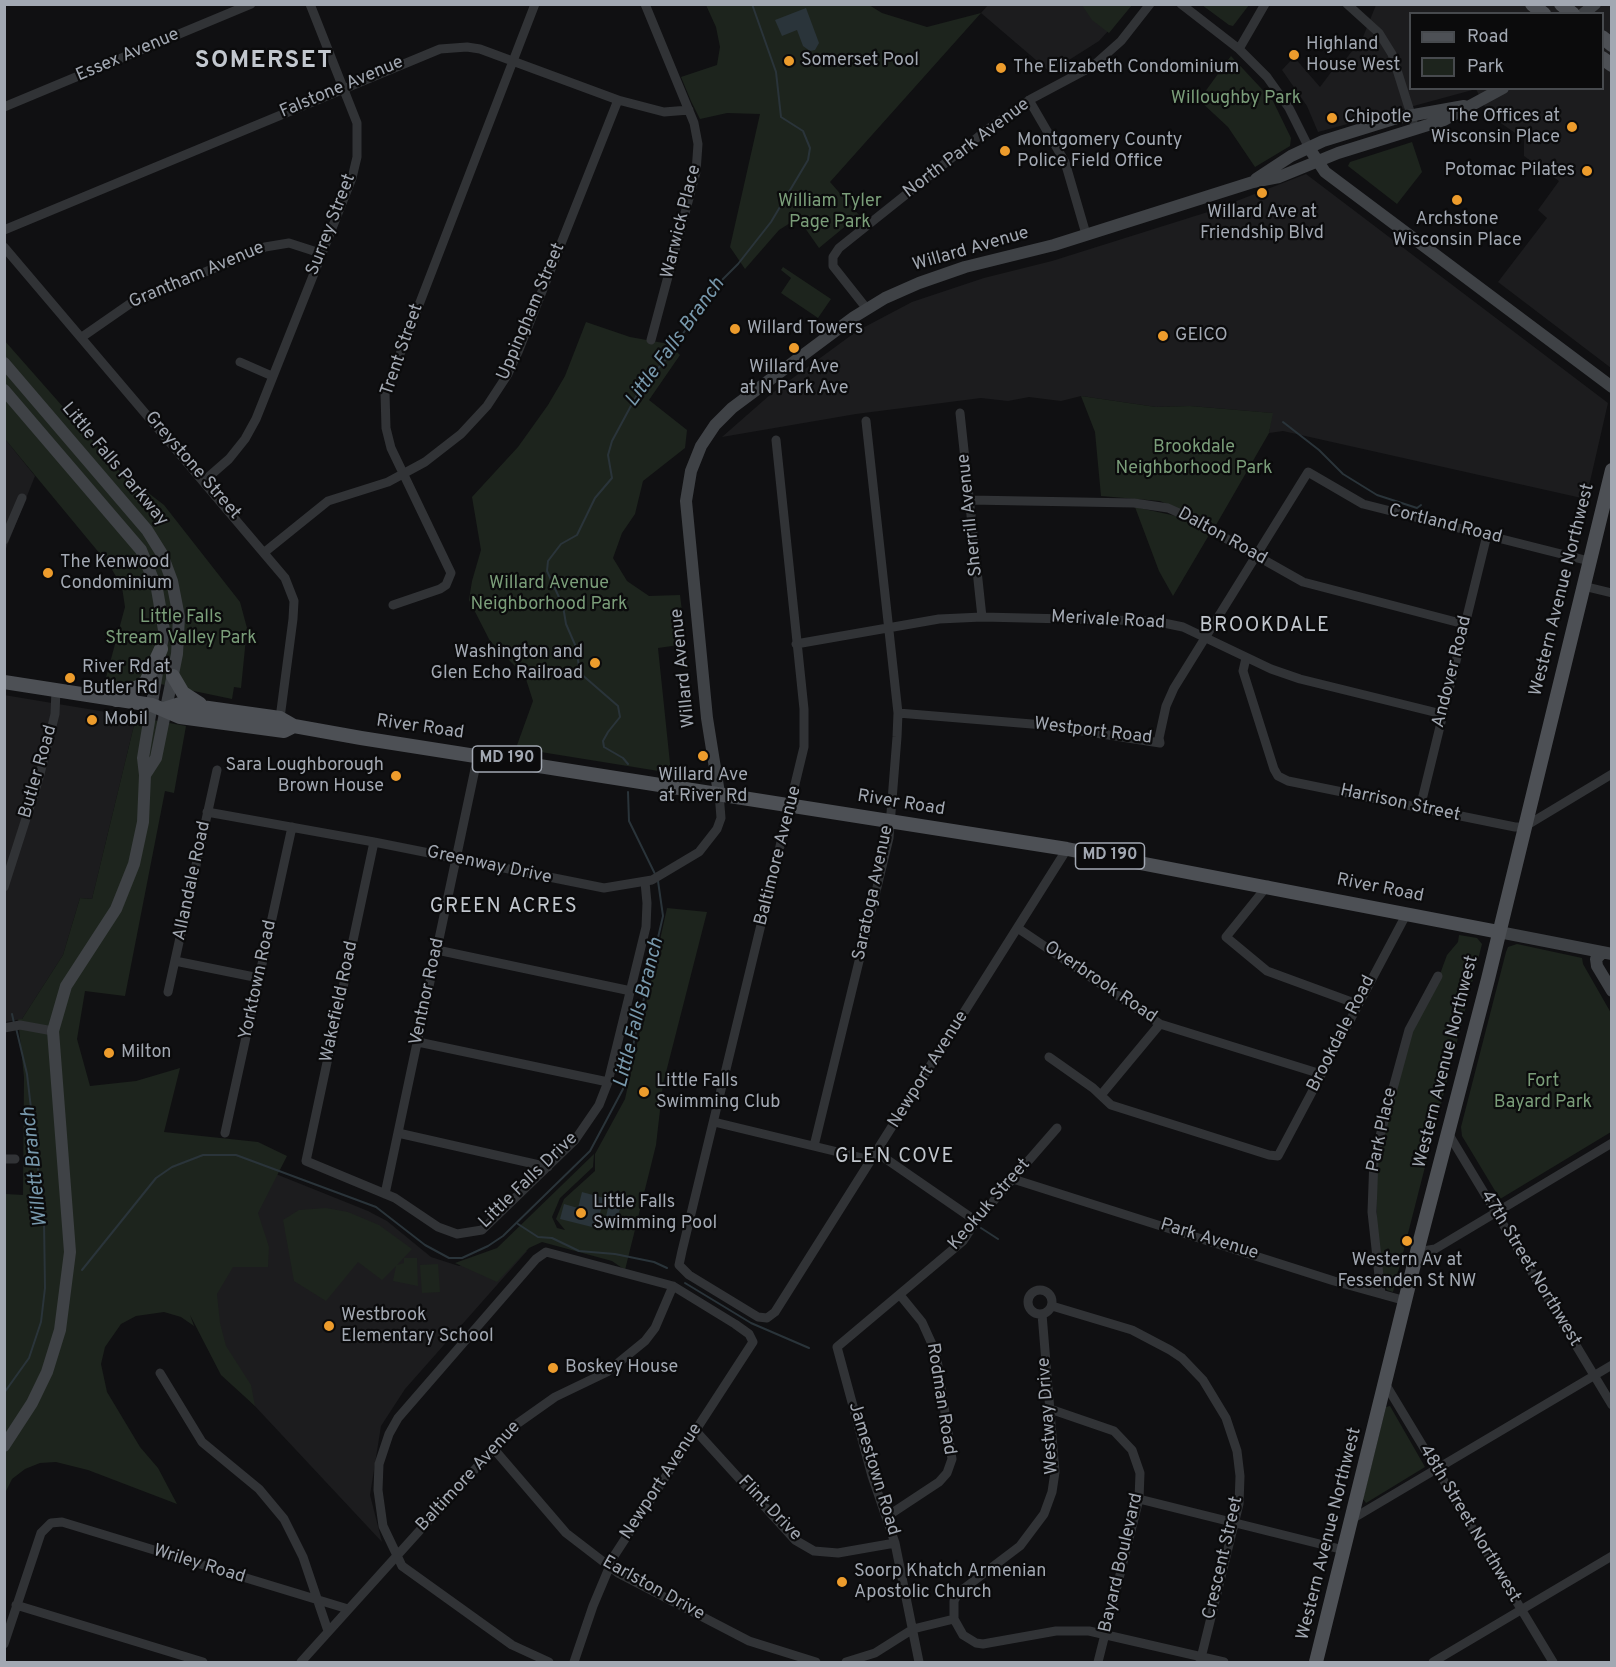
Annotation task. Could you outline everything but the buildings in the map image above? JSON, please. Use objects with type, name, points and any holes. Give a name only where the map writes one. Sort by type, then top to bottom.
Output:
[{"type":"main road","name":"Western Avenue Northwest","points":[[1316,1662],[1611,470]]},
{"type":"main road","points":[[116,700],[146,682],[161,649]]},
{"type":"main road","points":[[173,676],[183,693],[210,709]]},
{"type":"main road","name":"River Road","points":[[4,682],[158,707],[180,717],[284,730],[294,726]]},
{"type":"main road","name":"River Road","points":[[158,707],[180,704],[280,718],[294,726],[1067,849],[1268,885],[1498,932]]},
{"type":"main road","points":[[233,724],[245,722],[273,725],[280,718]]},
{"type":"street","name":"Essex Avenue","points":[[4,107],[250,4]]},
{"type":"street","name":"Surrey Street","points":[[205,480],[229,459],[245,439],[352,178],[357,157],[357,123],[310,4]]},
{"type":"street","name":"Trent Street","points":[[393,605],[440,589],[446,585],[451,573],[403,474],[386,428],[384,406],[387,383],[535,4]]},
{"type":"street","name":"Warwick Place","points":[[645,4],[688,110],[698,144],[696,172],[651,340]]},
{"type":"street","name":"North Park Avenue","points":[[867,309],[833,266],[833,257],[838,248],[988,129],[1029,100],[1082,73],[1103,58],[1150,4]]},
{"type":"street","points":[[1181,4],[1239,49],[1280,93],[1316,162],[1325,172],[1611,387]]},
{"type":"street","points":[[1239,49],[1265,4]]},
{"type":"street","points":[[1347,4],[1379,33],[1392,54],[1416,129]]},
{"type":"street","name":"Falstone Avenue","points":[[4,230],[344,87],[440,50],[474,48],[513,60],[618,100],[664,112],[688,110]]},
{"type":"street","name":"Willard Avenue","points":[[719,793],[707,718],[686,525],[686,501],[691,471],[710,432],[732,408],[867,309],[885,298],[942,274],[1086,234],[1253,182],[1279,177],[1316,162],[1444,120],[1499,90]]},
{"type":"street","name":"Uppingham Street","points":[[266,551],[328,501],[374,487],[403,474],[436,454],[460,434],[487,406],[508,374],[618,100]]},
{"type":"street","points":[[1029,100],[1065,162],[1086,234]]},
{"type":"street","name":"Willard Avenue","points":[[1253,182],[1309,148],[1412,115],[1470,106]]},
{"type":"street","name":"Grantham Avenue","points":[[82,337],[131,303],[265,247],[289,243],[320,253]]},
{"type":"street","name":"Greystone Street","points":[[4,247],[266,551],[285,578],[294,601],[280,718]]},
{"type":"street","points":[[240,362],[272,376]]},
{"type":"street","name":"Little Falls Parkway","points":[[4,363],[155,542],[168,567],[178,605],[179,642],[173,676],[158,707]]},
{"type":"street","name":"Little Falls Parkway","points":[[4,390],[141,550],[160,602],[164,630],[161,649],[156,758],[145,775],[141,837],[134,864],[116,909],[66,986],[53,1031],[70,1252],[68,1283],[60,1330],[47,1372],[32,1403],[4,1446]]},
{"type":"street","name":"Sherrill Avenue","points":[[960,413],[982,617]]},
{"type":"street","name":"Saratoga Avenue","points":[[813,1146],[889,838],[898,713],[866,421]]},
{"type":"street","name":"Baltimore Avenue","points":[[767,1318],[758,1317],[726,1300],[700,1283],[679,1265],[792,805],[804,747],[804,710],[776,440]]},
{"type":"street","name":"Cortland Road","points":[[1308,472],[1363,504],[1589,561]]},
{"type":"street","name":"Westport Road","points":[[898,713],[1044,724],[1160,743],[1159,738],[1170,697],[1204,636],[1308,472]]},
{"type":"street","points":[[4,540],[22,498]]},
{"type":"street","name":"Dalton Road","points":[[970,500],[1155,505],[1188,516],[1287,574],[1318,588],[1464,624]]},
{"type":"street","name":"Andover Road","points":[[1420,808],[1487,536]]},
{"type":"street","points":[[1583,586],[1611,593]]},
{"type":"street","name":"Merivale Road","points":[[796,644],[939,619],[982,617],[1154,621],[1183,627],[1246,658],[1300,679],[1442,714]]},
{"type":"street","name":"Harrison Street","points":[[1246,658],[1243,671],[1278,776],[1288,781],[1512,827],[1524,827]]},
{"type":"street","name":"Butler Road","points":[[4,887],[44,757],[55,714],[56,690]]},
{"type":"street","name":"Ventnor Road","points":[[385,1194],[458,859],[478,755]]},
{"type":"street","name":"Allandale Road","points":[[168,992],[217,770]]},
{"type":"street","points":[[1524,827],[1611,774]]},
{"type":"street","name":"Greenway Drive","points":[[207,812],[374,842],[590,887],[620,887],[653,879],[699,852],[721,818],[719,793]]},
{"type":"street","name":"Yorktown Road","points":[[225,1133],[292,827]]},
{"type":"street","name":"Wakefield Road","points":[[306,1161],[374,842]]},
{"type":"street","name":"Newport Avenue","points":[[767,1318],[775,1312],[1067,849]]},
{"type":"street","name":"Little Falls Drive","points":[[306,1161],[385,1194],[438,1227],[457,1234],[482,1230],[548,1167],[587,1125],[599,1105],[608,1082],[646,927],[647,903],[653,879]]},
{"type":"street","points":[[1268,885],[1226,937],[1266,971],[1357,1004]]},
{"type":"street","name":"Brookdale Road","points":[[1101,1095],[1111,1105],[1278,1156],[1407,913]]},
{"type":"street","name":"Overbrook Road","points":[[1018,928],[1160,1024],[1322,1074]]},
{"type":"street","points":[[1498,932],[1608,951]]},
{"type":"street","points":[[437,950],[630,992]]},
{"type":"street","points":[[1608,951],[1596,959],[1597,966],[1611,991]]},
{"type":"street","points":[[175,961],[259,978]]},
{"type":"street","name":"Park Place","points":[[1381,1294],[1372,1212],[1374,1158],[1409,1030],[1438,976]]},
{"type":"street","points":[[1049,1057],[1101,1095],[1160,1024]]},
{"type":"street","points":[[7,1027],[20,1025],[53,1031]]},
{"type":"street","points":[[418,1042],[608,1082]]},
{"type":"street","points":[[714,1122],[813,1146],[874,1156],[976,1221]]},
{"type":"street","name":"Keokuk Street","points":[[837,1347],[963,1241],[976,1221],[1057,1128]]},
{"type":"street","points":[[398,1133],[548,1167]]},
{"type":"street","name":"47th Street Northwest","points":[[1448,1133],[1611,1405]]},
{"type":"street","points":[[1417,1252],[1436,1249],[1611,1143]]},
{"type":"street","points":[[4,1158],[15,1159]]},
{"type":"street","name":"Park Avenue","points":[[1013,1179],[1406,1301]]},
{"type":"street","points":[[549,1662],[512,1645],[402,1566],[383,1527],[378,1490],[379,1464],[389,1434],[398,1418],[536,1259],[546,1252],[673,1286]]},
{"type":"street","name":"Baltimore Avenue","points":[[301,1662],[493,1448],[535,1409],[607,1372],[630,1355],[655,1328],[673,1286]]},
{"type":"street","name":"Newport Avenue","points":[[574,1662],[609,1567],[663,1477],[753,1342],[748,1334],[735,1324],[673,1286]]},
{"type":"street","points":[[1047,1291],[1052,1298],[1052,1306],[1042,1314],[1034,1312],[1028,1306],[1029,1297],[1034,1292],[1047,1291]]},
{"type":"street","name":"Rodman Road","points":[[886,1517],[939,1482],[947,1473],[952,1459],[932,1340],[922,1322],[900,1295]]},
{"type":"street","name":"Crescent Street","points":[[1052,1306],[1149,1338],[1182,1358],[1198,1373],[1221,1407],[1232,1432],[1240,1476],[1234,1523],[1201,1660]]},
{"type":"street","name":"Westway Drive","points":[[954,1619],[954,1601],[958,1593],[1020,1546],[1044,1514],[1054,1472],[1042,1314]]},
{"type":"street","name":"Jamestown Road","points":[[837,1347],[886,1517],[896,1543],[919,1662]]},
{"type":"street","points":[[1352,1519],[1611,1365]]},
{"type":"street","points":[[160,1373],[202,1442],[259,1489],[284,1519],[303,1557],[328,1631]]},
{"type":"street","name":"48th Street Northwest","points":[[1386,1385],[1553,1662]]},
{"type":"street","name":"Bayard Boulevard","points":[[1050,1408],[1103,1425],[1124,1440],[1138,1462],[1141,1486],[1139,1499],[1098,1662]]},
{"type":"street","name":"Flint Drive","points":[[695,1430],[795,1540],[814,1551],[837,1553],[896,1543]]},
{"type":"street","name":"Earlston Drive","points":[[493,1448],[566,1533],[609,1567],[749,1641],[816,1662]]},
{"type":"street","points":[[1139,1499],[1344,1550]]},
{"type":"street","name":"Wriley Road","points":[[16,1605],[41,1533],[51,1523],[62,1522],[348,1609]]},
{"type":"street","points":[[1433,1662],[1611,1556]]},
{"type":"street","points":[[4,1644],[16,1605],[203,1662]]},
{"type":"street","points":[[846,1662],[875,1653],[913,1629],[954,1619],[963,1635],[976,1643],[983,1644],[1064,1631],[1106,1634],[1201,1660],[1224,1662]]},
{"type":"shaded area","points":[[988,5],[1132,5],[1099,41],[1050,72],[981,13]]},
{"type":"shaded area","points":[[1376,5],[1611,5],[1611,368],[1498,282],[1547,218],[1538,210],[1559,181],[1524,156],[1524,139],[1489,115],[1476,90],[1604,90],[1604,12],[1409,12],[1409,90],[1472,90],[1318,132],[1307,106],[1282,70],[1294,57],[1320,87],[1335,67],[1338,69],[1363,37]]},
{"type":"shaded area","points":[[806,8],[819,43],[815,50],[810,51],[803,46],[797,30],[782,36],[775,20]]},
{"type":"shaded area","points":[[1306,174],[1608,403],[1586,499],[1283,431],[1269,433],[1272,413],[1190,406],[1156,407],[1081,396],[1061,401],[1029,397],[1008,401],[981,398],[856,414],[722,437],[771,394],[857,331],[912,302],[984,278],[1052,261],[1211,211]]},
{"type":"shaded area","points":[[5,439],[35,476],[5,551]]},
{"type":"shaded area","points":[[4,695],[136,717],[92,899],[80,898],[63,955],[22,1019],[5,1022]]},
{"type":"shaded area","name":"Westbrook Elementary School","points":[[241,1160],[368,1211],[387,1221],[431,1257],[459,1266],[490,1252],[527,1251],[405,1389],[381,1426],[370,1495],[382,1542],[224,1373],[166,1177]]},
{"type":"shaded area","name":"Little Falls Swimming Pool","points":[[582,1192],[604,1198],[596,1228],[560,1219],[564,1204],[578,1208]]},
{"type":"shaded area","points":[[616,1200],[622,1201],[616,1223],[605,1221],[608,1208]]},
{"type":"green space","name":"William Tyler Page Park","points":[[706,5],[869,5],[882,13],[927,27],[981,13],[830,182],[859,215],[819,248],[798,218],[779,230],[745,269],[730,247],[760,114],[727,113],[700,119],[691,101],[681,77],[717,65],[720,47],[716,27]]},
{"type":"green space","points":[[1082,5],[1132,5],[1109,33],[1092,20]]},
{"type":"green space","points":[[1202,5],[1249,5],[1233,26]]},
{"type":"green space","name":"Willoughby Park","points":[[1231,56],[1273,101],[1291,138],[1290,146],[1255,167],[1228,127],[1199,100]]},
{"type":"green space","points":[[1412,142],[1422,172],[1397,204],[1348,166],[1350,162]]},
{"type":"green space","points":[[783,267],[831,299],[818,318],[781,293],[791,278],[781,270]]},
{"type":"green space","name":"Willard Avenue Neighborhood Park","points":[[586,322],[630,337],[669,344],[680,355],[649,400],[687,430],[685,448],[643,481],[635,514],[622,533],[613,558],[627,581],[649,596],[680,595],[686,644],[658,648],[671,773],[516,748],[533,701],[525,676],[490,641],[469,600],[481,550],[472,497],[518,447],[548,405],[565,376]]},
{"type":"green space","name":"Little Falls Stream Valley Park","points":[[4,340],[139,493],[138,485],[164,505],[240,602],[247,628],[241,688],[234,687],[232,699],[146,681],[127,688],[104,685],[125,607],[122,587],[110,566],[5,439]]},
{"type":"green space","name":"Brookdale Neighborhood Park","points":[[1081,396],[1156,407],[1190,406],[1273,413],[1269,433],[1216,525],[1160,501],[1101,496],[1095,432]]},
{"type":"green space","name":"Brookdale Neighborhood Park","points":[[1135,507],[1176,516],[1209,535],[1173,596],[1159,571]]},
{"type":"green space","points":[[136,717],[186,726],[174,793],[165,791],[125,996],[85,991],[77,1039],[90,1086],[136,1081],[180,1068],[164,1132],[258,1142],[287,1156],[258,1213],[269,1247],[268,1267],[233,1267],[217,1294],[220,1323],[226,1346],[251,1385],[255,1406],[221,1375],[190,1315],[194,1326],[181,1317],[164,1312],[136,1316],[121,1324],[105,1347],[101,1364],[107,1392],[140,1447],[158,1468],[177,1504],[88,1470],[56,1462],[40,1463],[25,1469],[12,1479],[5,1493],[5,1194],[23,1195],[24,1077],[18,1019],[22,1019],[63,955],[80,898],[92,899]]},
{"type":"green space","name":"Little Falls Swimming Club","points":[[667,908],[707,912],[663,1084],[656,1145],[625,1270],[612,1261],[542,1242],[529,1248],[497,1282],[455,1263],[497,1248],[594,1154],[593,1167],[560,1198],[552,1217],[557,1228],[565,1230],[556,1219],[564,1199],[595,1171],[595,1154],[625,1099]]},
{"type":"green space","points":[[1459,935],[1477,938],[1482,944],[1393,1292],[1387,1290],[1383,1283],[1377,1225],[1376,1159],[1411,1035],[1436,985],[1447,955],[1458,942]]},
{"type":"green space","name":"Fort Bayard Park","points":[[1517,944],[1582,958],[1583,964],[1611,1013],[1611,1132],[1500,1199],[1462,1136],[1461,1127],[1506,952],[1508,947]]},
{"type":"green space","points":[[326,1208],[348,1212],[379,1225],[412,1249],[397,1265],[404,1263],[404,1258],[417,1258],[418,1286],[393,1281],[396,1266],[382,1280],[358,1262],[326,1301],[294,1281],[283,1220],[299,1210]]},
{"type":"green space","points":[[438,1264],[440,1292],[422,1293],[420,1265]]},
{"type":"green space","points":[[1390,1406],[1425,1467],[1366,1503],[1363,1499],[1386,1407]]},
{"type":"waterway","name":"Little Falls Branch","points":[[628,764],[623,758],[604,747],[603,741],[620,717],[618,706],[580,673],[576,647],[566,624],[563,606],[547,571],[548,561],[561,544],[577,535],[595,498],[612,478],[608,455],[612,441],[639,391],[666,359],[713,289],[738,264],[771,222],[808,160],[810,148],[803,131],[781,117],[776,72],[752,4]]},
{"type":"waterway","points":[[1283,422],[1319,450],[1343,474],[1377,495],[1417,508],[1421,505]]},
{"type":"waterway","name":"Little Falls Branch","points":[[628,792],[629,821],[656,876]]},
{"type":"waterway","name":"Little Falls Branch","points":[[82,1270],[156,1178],[172,1167],[203,1155],[236,1155],[376,1207],[425,1245],[449,1258],[462,1258],[503,1236],[590,1151],[623,1089],[663,916],[658,881]]},
{"type":"waterway","name":"Willett Branch","points":[[12,1014],[14,1023]]},
{"type":"waterway","name":"Willett Branch","points":[[4,1393],[29,1358],[41,1322],[45,1288],[44,1220],[27,1074],[16,1028]]},
{"type":"waterway","points":[[518,1224],[538,1237],[552,1238],[579,1251],[615,1254],[654,1262],[667,1268]]},
{"type":"waterway","points":[[981,1228],[998,1239]]},
{"type":"waterway","points":[[685,1283],[751,1323],[809,1348]]},
{"type":"place","name":"Highland House West","points":[[1294,55]]},
{"type":"place","name":"Somerset Pool","points":[[789,61]]},
{"type":"place","name":"The Elizabeth Condominium","points":[[1001,68]]},
{"type":"place","name":"Chipotle","points":[[1332,118]]},
{"type":"place","name":"The Offices at Wisconsin Place","points":[[1572,127]]},
{"type":"place","name":"Montgomery County Police Field Office","points":[[1005,151]]},
{"type":"place","name":"Potomac Pilates","points":[[1587,171]]},
{"type":"place","name":"Willard Ave at Friendship Blvd","points":[[1262,193]]},
{"type":"place","name":"Archstone Wisconsin Place","points":[[1457,200]]},
{"type":"place","name":"Willard Towers","points":[[735,329]]},
{"type":"place","name":"GEICO","points":[[1163,336]]},
{"type":"place","name":"Willard Ave at N Park Ave","points":[[794,348]]},
{"type":"place","name":"The Kenwood Condominium","points":[[48,573]]},
{"type":"place","name":"Washington and Glen Echo Railroad","points":[[595,663]]},
{"type":"place","name":"River Rd at Butler Rd","points":[[70,678]]},
{"type":"place","name":"Mobil","points":[[92,720]]},
{"type":"place","name":"Willard Ave at River Rd","points":[[703,756]]},
{"type":"place","name":"Sara Loughborough Brown House","points":[[396,776]]},
{"type":"place","name":"Milton","points":[[109,1053]]},
{"type":"place","name":"Little Falls Swimming Club","points":[[644,1092]]},
{"type":"place","name":"Little Falls Swimming Pool","points":[[581,1213]]},
{"type":"place","name":"Western Av at Fessenden St NW","points":[[1407,1241]]},
{"type":"place","name":"Westbrook Elementary School","points":[[329,1326]]},
{"type":"place","name":"Boskey House","points":[[553,1368]]},
{"type":"place","name":"Soorp Khatch Armenian Apostolic Church","points":[[842,1582]]},
{"type":"district","name":"SOMERSET","points":[[264,62]]},
{"type":"district","name":"BROOKDALE","points":[[1265,627]]},
{"type":"district","name":"GREEN ACRES","points":[[504,908]]},
{"type":"district","name":"GLEN COVE","points":[[895,1158]]}]
